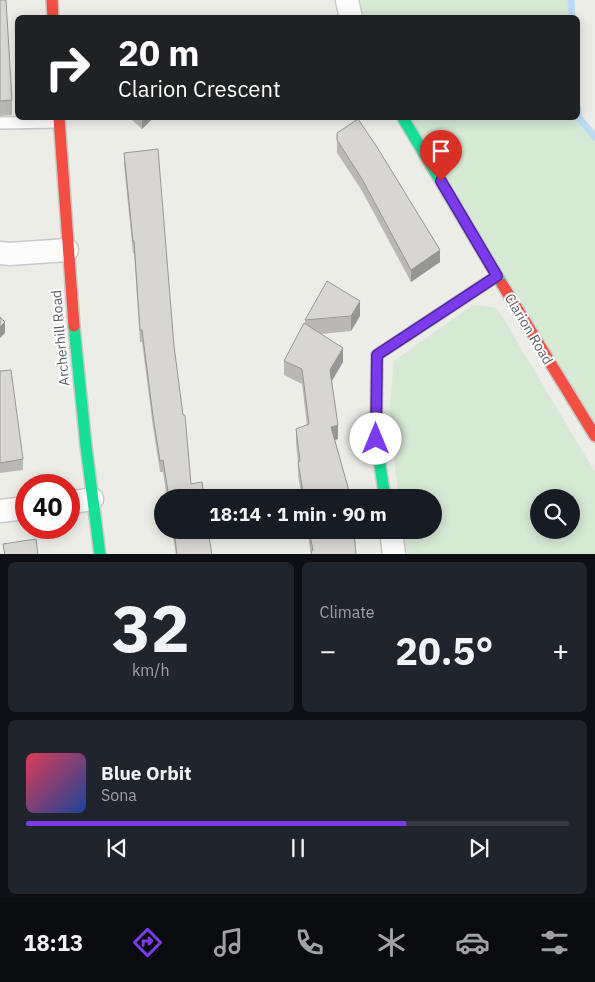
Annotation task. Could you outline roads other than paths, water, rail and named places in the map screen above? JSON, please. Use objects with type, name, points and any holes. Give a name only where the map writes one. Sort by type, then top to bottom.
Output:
[{"type":"street","points":[[52,0],[53,15]]},
{"type":"street","points":[[347,0],[350,15]]},
{"type":"street","name":"Archerhill Road","points":[[59,120],[67,250],[92,499],[100,554]]},
{"type":"street","name":"Clarion Road","points":[[404,120],[595,436]]},
{"type":"street","points":[[0,253],[67,250]]},
{"type":"street","points":[[384,489],[376,439],[377,355],[497,276]]},
{"type":"street","points":[[80,501],[92,499]]},
{"type":"street","points":[[0,511],[15,509]]},
{"type":"street","points":[[392,539],[394,554]]},
{"type":"lane","points":[[0,123],[59,120]]},
{"type":"waterway","points":[[571,0],[572,15]]},
{"type":"waterway","points":[[580,119],[595,137]]}]
